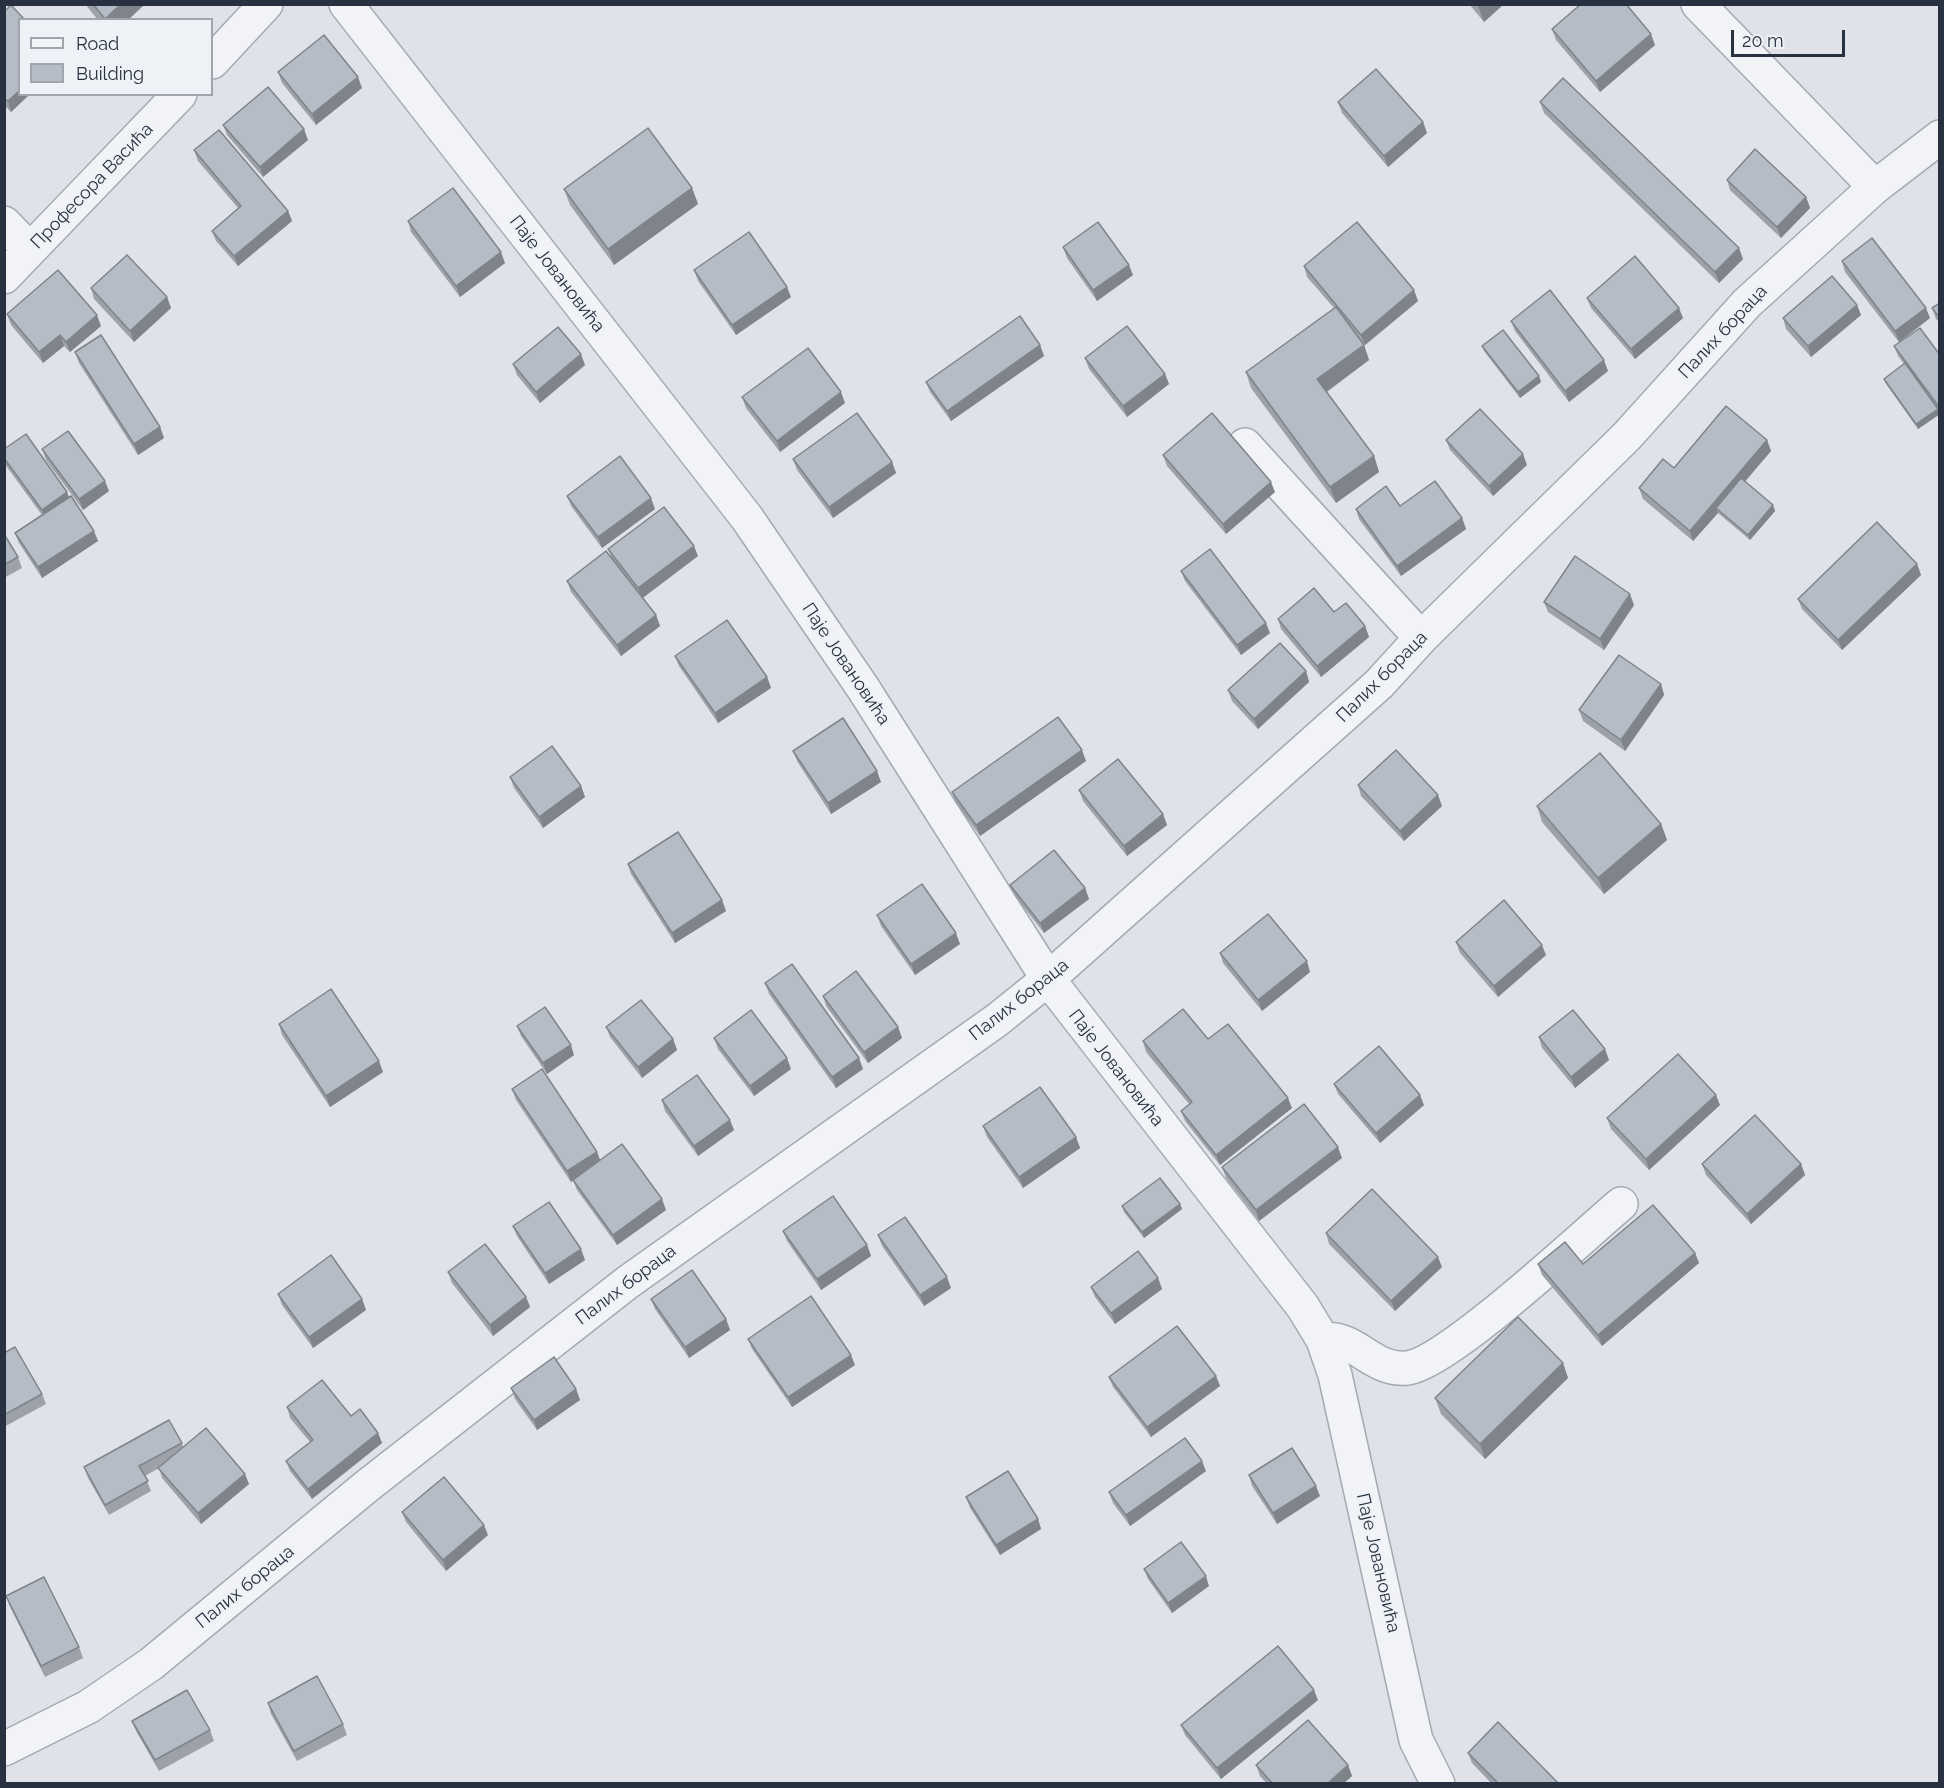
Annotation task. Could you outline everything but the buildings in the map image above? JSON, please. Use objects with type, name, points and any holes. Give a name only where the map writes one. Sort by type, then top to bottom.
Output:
[{"type":"street","points":[[213,61],[266,4]]},
{"type":"street","name":"Паје Јовановића","points":[[346,4],[747,518],[863,688],[1048,979],[1303,1307],[1323,1340],[1335,1374],[1416,1740],[1438,1784]]},
{"type":"street","points":[[1698,4],[1875,187]]},
{"type":"street","name":"Професора Васића","points":[[4,277],[178,96]]},
{"type":"street","name":"Палих бораца","points":[[4,1749],[88,1707],[151,1664],[368,1486],[628,1282],[997,1020],[1048,979],[1379,684],[1421,638],[1627,436],[1747,303],[1875,187],[1940,137]]},
{"type":"street","points":[[4,223],[30,250]]},
{"type":"street","points":[[1245,445],[1421,638]]},
{"type":"street","points":[[1323,1340],[1334,1338],[1346,1342],[1359,1352],[1391,1369],[1410,1368],[1461,1340],[1621,1204]]}]
